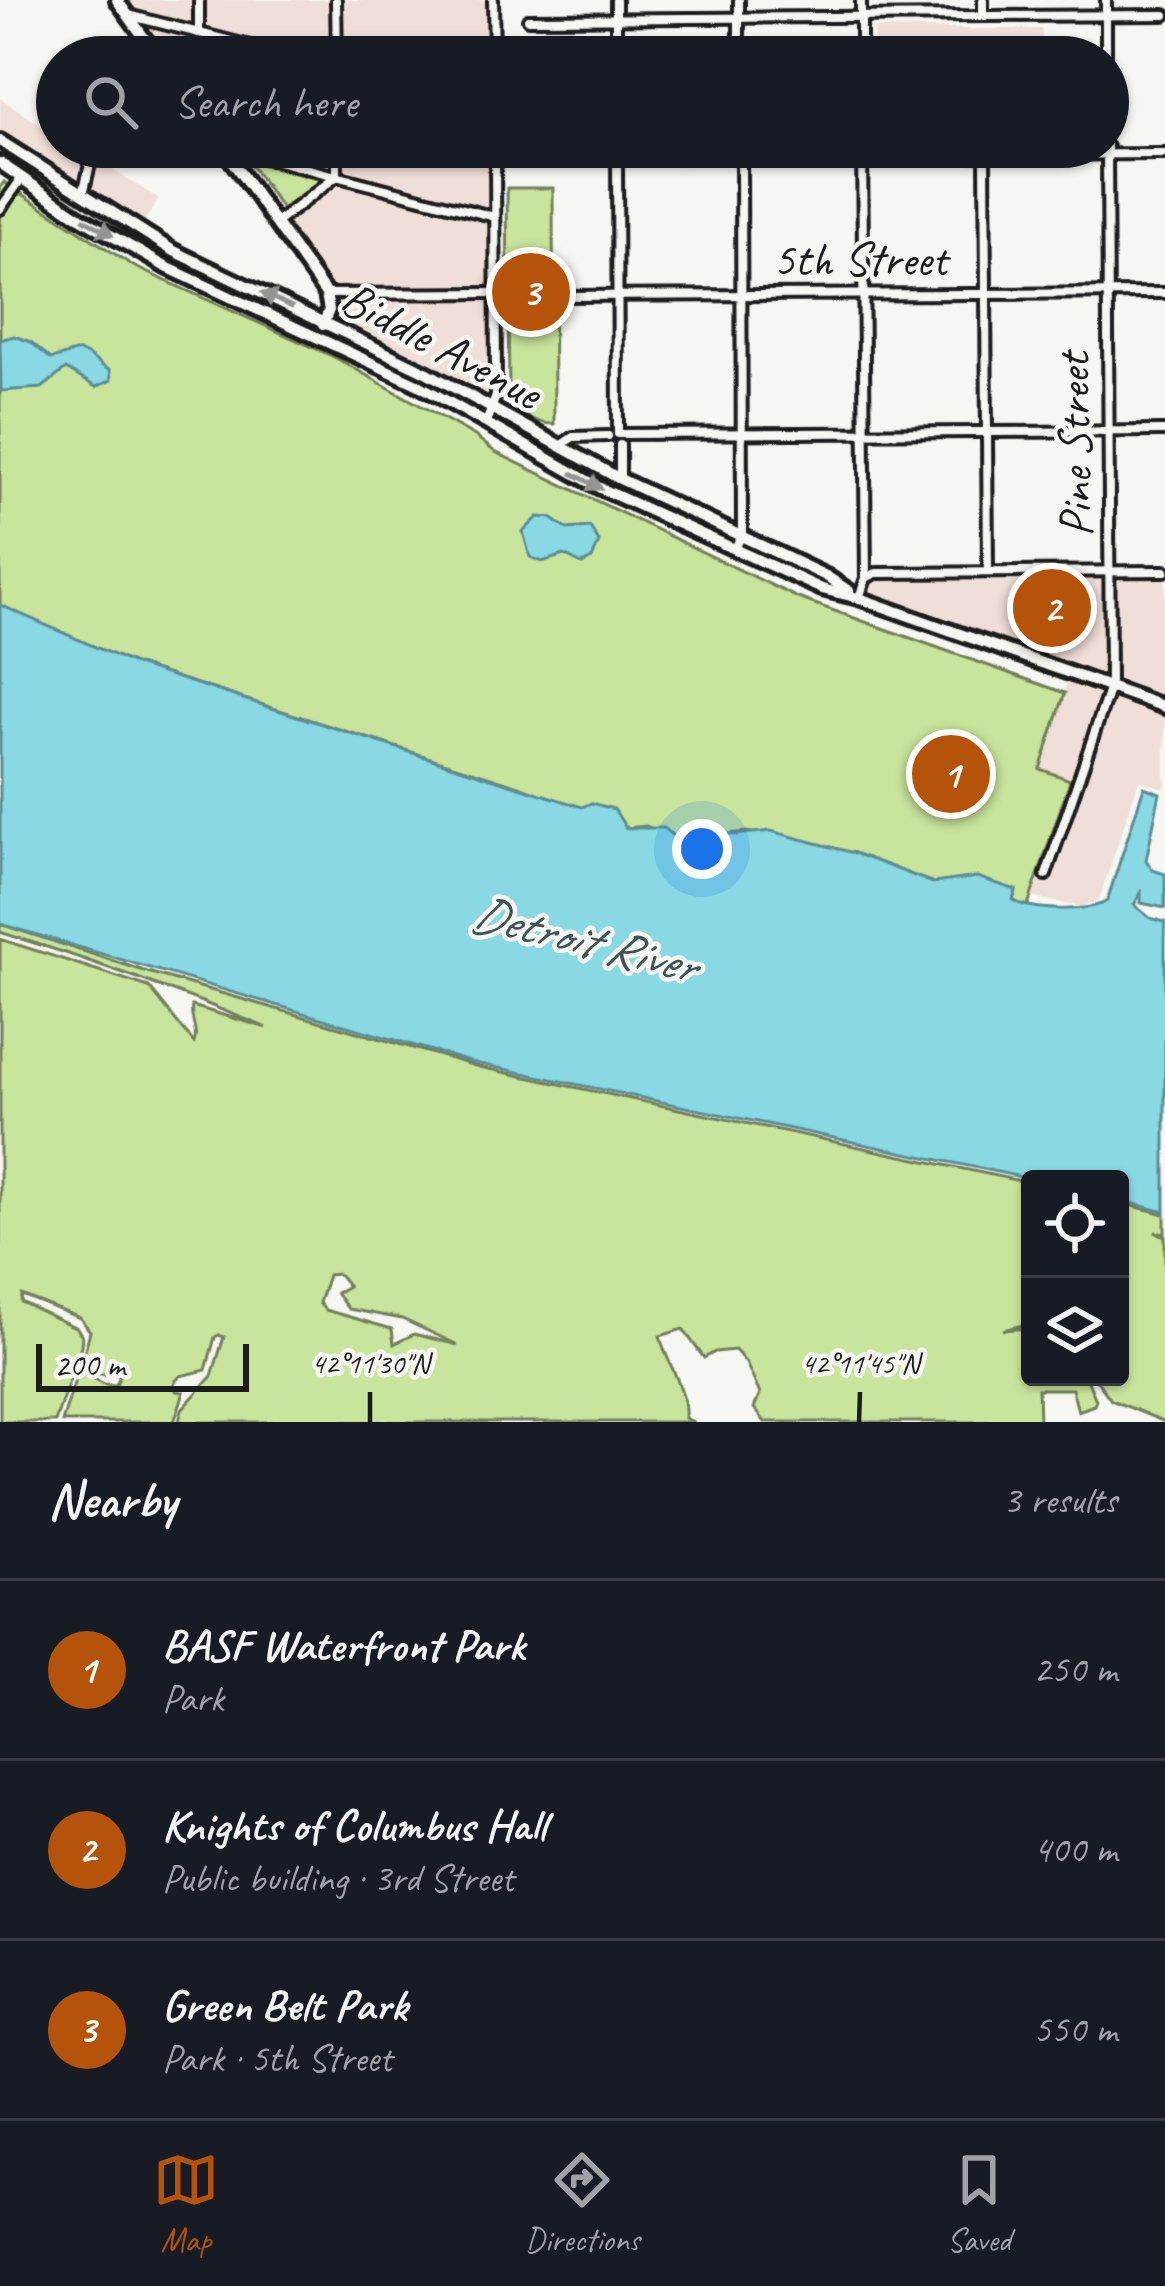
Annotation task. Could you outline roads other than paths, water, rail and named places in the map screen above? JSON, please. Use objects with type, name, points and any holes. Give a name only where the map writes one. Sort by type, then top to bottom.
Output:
[{"type":"main road","points":[[118,0],[143,36]]},
{"type":"main road","name":"Biddle Avenue","points":[[0,141],[36,166]]},
{"type":"main road","name":"Biddle Avenue","points":[[0,163],[164,266],[417,384],[600,488],[823,589],[1165,707]]},
{"type":"main road","points":[[22,178],[32,163]]},
{"type":"main road","name":"Biddle Avenue","points":[[40,168],[172,250],[325,322],[620,479],[826,576],[859,598]]},
{"type":"main road","points":[[237,168],[326,294],[329,310],[316,337]]},
{"type":"main road","points":[[164,266],[172,250]]},
{"type":"street","points":[[199,0],[199,33]]},
{"type":"street","points":[[336,0],[337,36]]},
{"type":"street","points":[[494,0],[494,36]]},
{"type":"street","points":[[616,0],[616,36]]},
{"type":"street","points":[[739,0],[739,36]]},
{"type":"street","points":[[861,0],[861,36]]},
{"type":"street","points":[[983,0],[983,16]]},
{"type":"street","points":[[1106,0],[1106,36]]},
{"type":"street","points":[[128,15],[211,36]]},
{"type":"street","points":[[528,19],[1165,15]]},
{"type":"street","points":[[1129,152],[1165,154]]},
{"type":"street","points":[[82,196],[89,168]]},
{"type":"street","points":[[305,168],[495,217]]},
{"type":"street","points":[[337,168],[337,176]]},
{"type":"street","points":[[486,423],[494,409],[495,168]]},
{"type":"street","points":[[617,168],[616,439],[620,479]]},
{"type":"street","points":[[734,550],[742,535],[741,168]]},
{"type":"street","points":[[859,598],[866,578],[862,168]]},
{"type":"street","points":[[985,168],[988,572]]},
{"type":"street","name":"Pine Street","points":[[1046,875],[1110,688],[1107,168]]},
{"type":"street","points":[[275,223],[337,176]]},
{"type":"street","points":[[0,209],[22,178]]},
{"type":"street","name":"5th Street","points":[[556,296],[1165,292]]},
{"type":"street","points":[[326,294],[496,293]]},
{"type":"street","points":[[559,447],[573,436],[1165,431]]},
{"type":"street","points":[[866,578],[876,573],[1165,571]]},
{"type":"water","points":[[14,336],[31,342],[51,359],[85,354],[110,370],[111,380],[96,387],[66,369],[42,388],[1,391],[0,340]]},
{"type":"water","points":[[538,517],[551,518],[567,529],[590,527],[599,542],[592,559],[582,564],[564,555],[542,562],[530,557],[523,532]]},
{"type":"water","name":"Detroit River","points":[[0,605],[134,664],[582,807],[591,803],[614,809],[626,828],[663,828],[676,838],[697,826],[734,835],[771,831],[854,853],[933,883],[977,877],[1016,890],[1013,900],[1031,906],[1074,909],[1107,901],[1144,787],[1160,793],[1146,860],[1153,870],[1165,874],[1165,908],[1141,903],[1141,893],[1134,905],[1150,918],[1165,922],[1165,1212],[1129,1202],[1129,1170],[1021,1170],[1021,1177],[470,1062],[0,924]]},
{"type":"place","name":"Green Belt Park","points":[[531,292]]},
{"type":"place","name":"Knights of Columbus Hall","points":[[1052,608]]},
{"type":"place","name":"BASF Waterfront Park","points":[[951,774]]}]
